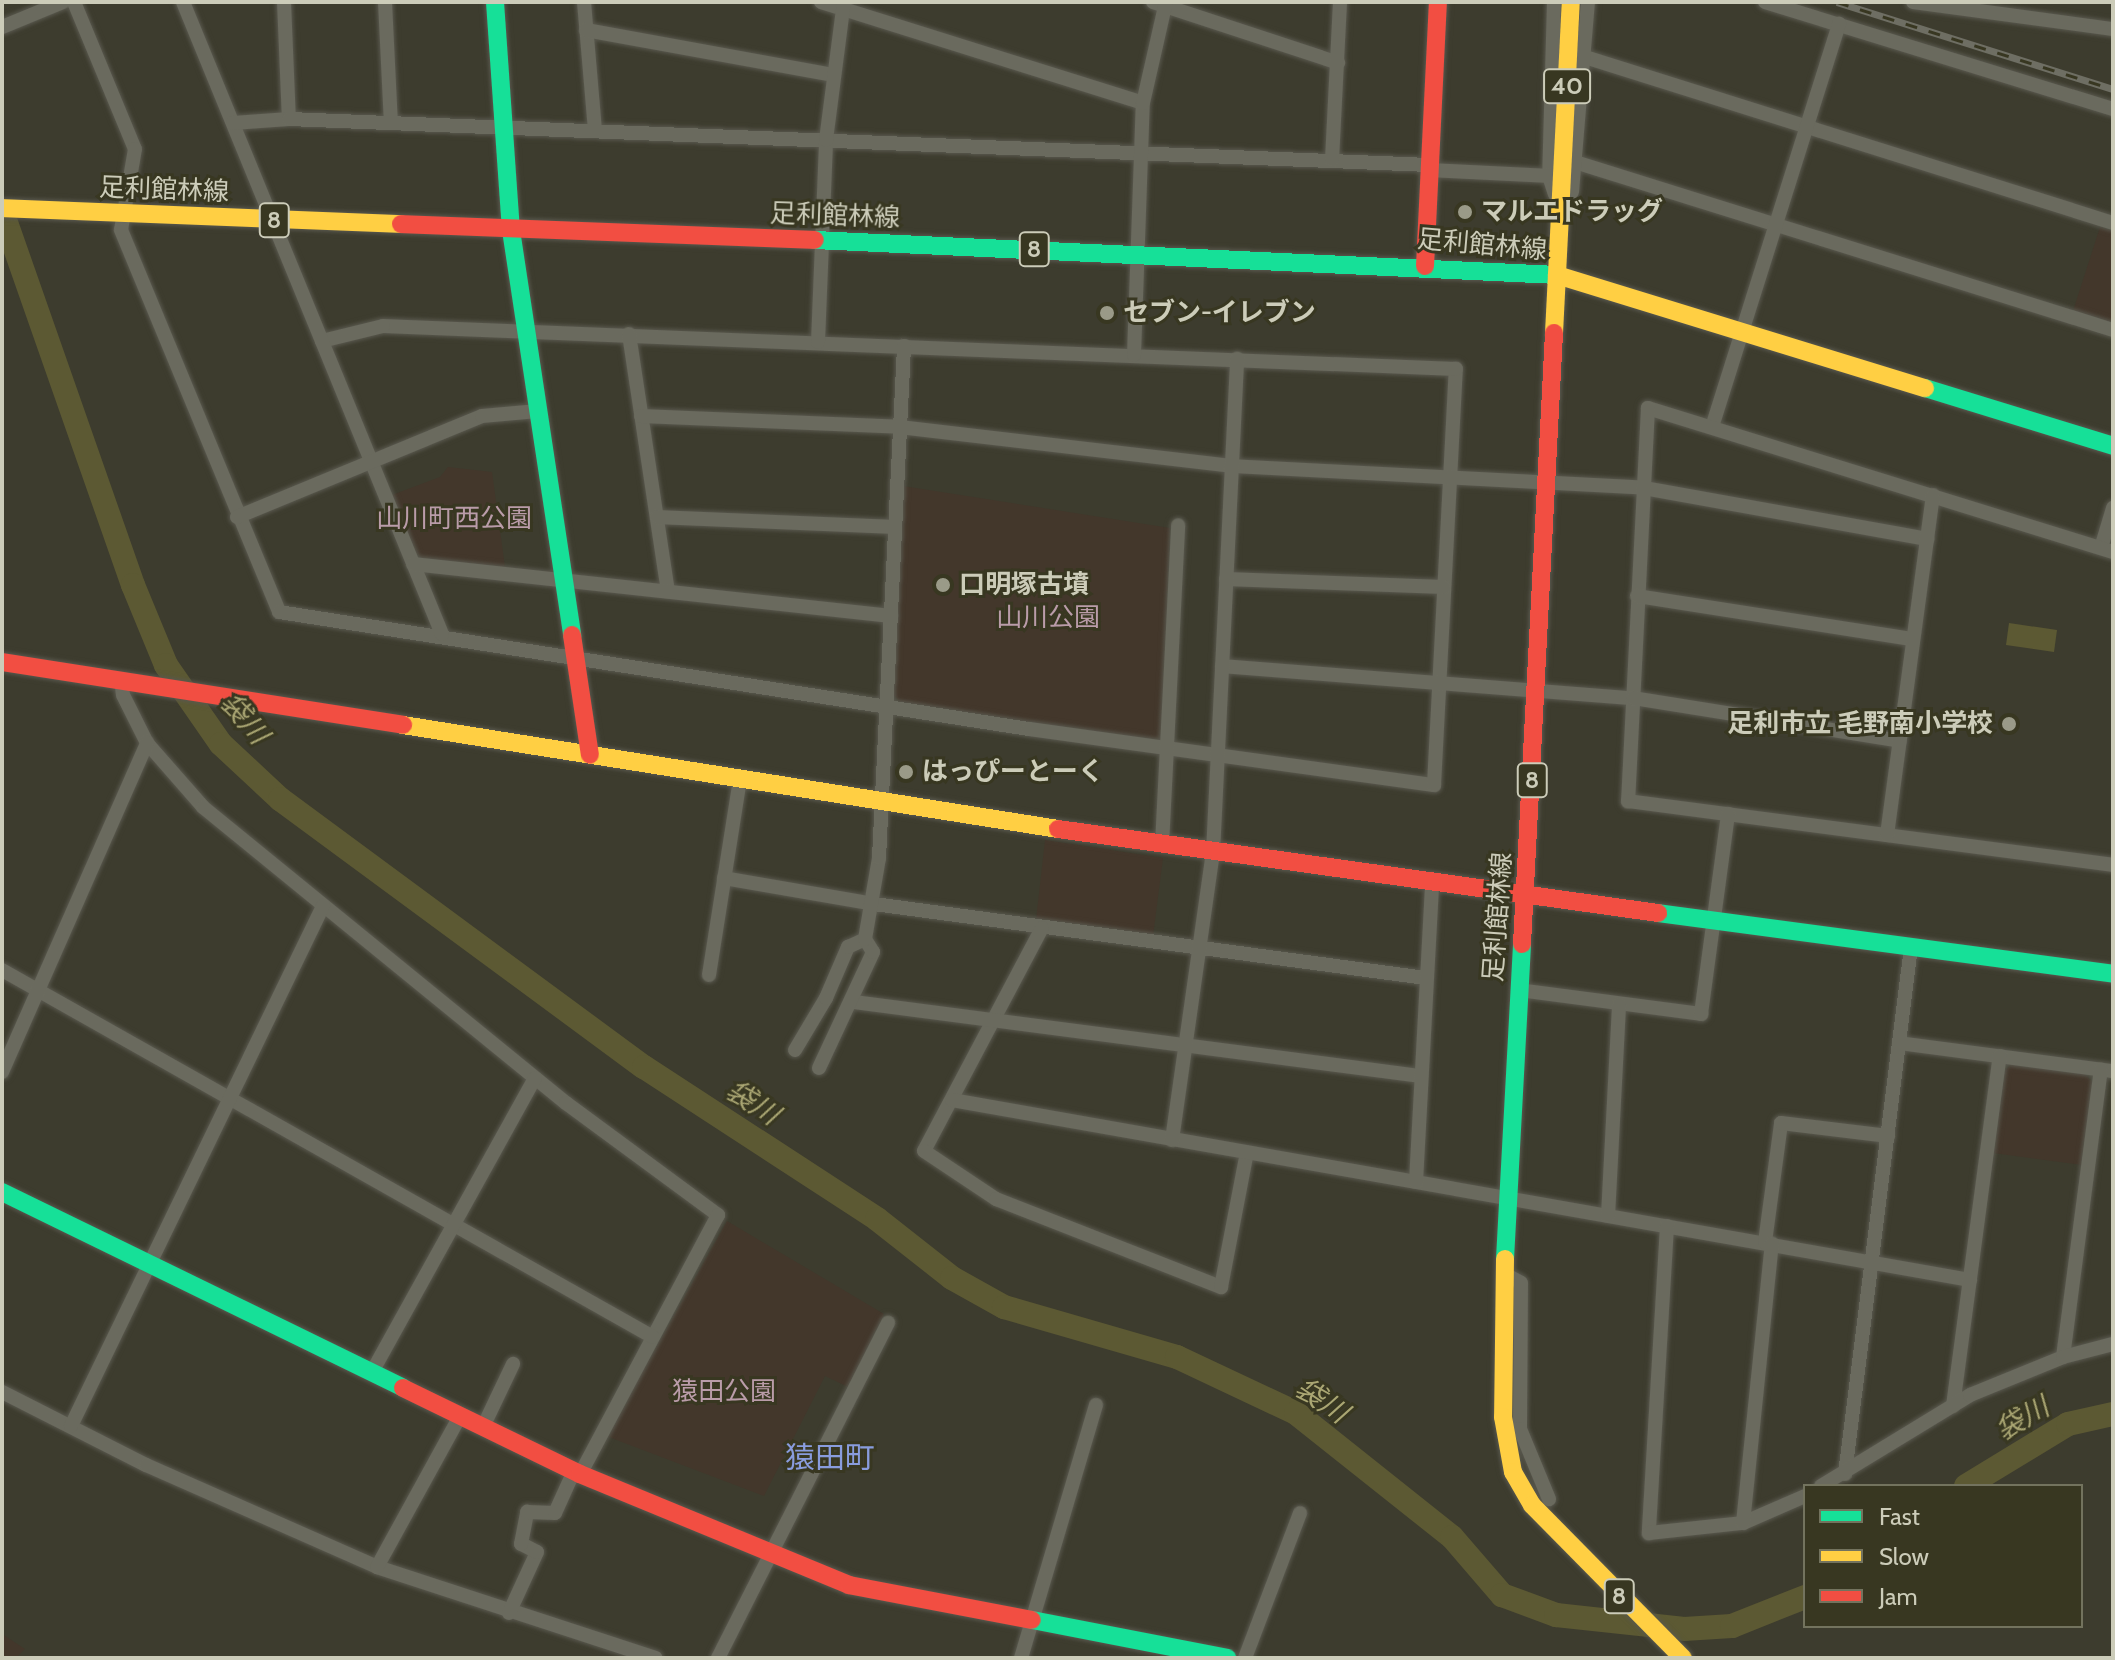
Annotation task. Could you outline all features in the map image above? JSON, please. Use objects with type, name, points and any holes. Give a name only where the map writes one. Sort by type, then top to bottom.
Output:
[{"type":"street","points":[[2,27],[63,2]]},
{"type":"street","points":[[74,2],[135,149],[121,230],[237,517],[279,612],[442,634],[1167,748],[1434,785],[1456,369],[526,329],[383,326],[322,341]]},
{"type":"street","points":[[183,2],[442,634]]},
{"type":"street","points":[[284,2],[289,119]]},
{"type":"street","points":[[385,2],[391,123]]},
{"type":"street","points":[[495,2],[511,230],[590,755]]},
{"type":"street","points":[[584,2],[595,131]]},
{"type":"street","points":[[821,2],[843,5],[1143,103]]},
{"type":"street","points":[[1332,160],[1340,2]]},
{"type":"street","points":[[1425,266],[1438,2]]},
{"type":"street","points":[[1554,2],[1562,169]]},
{"type":"street","name":"40","points":[[1557,275],[1571,2]]},
{"type":"street","points":[[1562,169],[1585,57],[1588,2]]},
{"type":"street","points":[[1765,2],[2113,109]]},
{"type":"street","points":[[1913,2],[2113,29]]},
{"type":"street","points":[[1134,355],[1143,103],[1161,3],[1338,63]]},
{"type":"street","points":[[818,342],[826,140],[843,5]]},
{"type":"street","points":[[1712,427],[1839,24]]},
{"type":"street","points":[[586,30],[834,75]]},
{"type":"street","points":[[1585,57],[2113,223]]},
{"type":"street","points":[[233,123],[289,119],[1332,160],[1431,168],[1562,169],[1777,224],[2113,330]]},
{"type":"street","name":"足利館林線","points":[[2,208],[1138,253],[1557,275],[1505,1274],[1503,1417],[1509,1456],[1521,1488],[1555,1533],[1683,1658]]},
{"type":"street","points":[[1557,275],[2113,446]]},
{"type":"street","points":[[629,334],[668,591]]},
{"type":"street","points":[[819,1068],[854,1002],[873,952],[865,939],[874,904],[882,804],[904,346]]},
{"type":"street","points":[[1172,1140],[1213,853],[1237,359]]},
{"type":"street","points":[[2113,508],[2107,550],[1648,408],[1628,801],[2113,865]]},
{"type":"street","points":[[237,517],[482,416],[538,411]]},
{"type":"street","points":[[641,416],[900,427],[1231,466],[1644,488],[1927,539]]},
{"type":"street","points":[[1887,835],[1933,495]]},
{"type":"street","points":[[657,517],[895,527]]},
{"type":"street","points":[[1162,845],[1178,525]]},
{"type":"street","points":[[413,564],[891,616]]},
{"type":"street","points":[[1226,579],[1444,587]]},
{"type":"street","points":[[1637,596],[1913,639]]},
{"type":"street","points":[[2,662],[128,679],[882,804],[1213,853],[2113,974]]},
{"type":"street","points":[[1222,666],[1535,694],[1633,698],[1900,741]]},
{"type":"street","points":[[128,679],[123,695],[147,743],[203,807],[535,1078],[718,1215],[555,1513],[527,1512],[521,1544],[537,1552],[509,1613]]},
{"type":"street","points":[[2,1072],[41,992],[147,743]]},
{"type":"street","points":[[709,975],[740,780]]},
{"type":"street","points":[[1519,990],[1701,1014],[1728,814]]},
{"type":"street","points":[[724,878],[1042,928],[1426,978]]},
{"type":"street","points":[[1416,1182],[1432,883]]},
{"type":"street","points":[[71,1426],[323,906]]},
{"type":"street","points":[[1042,928],[924,1151],[996,1199],[1221,1287],[1247,1152]]},
{"type":"street","points":[[795,1050],[826,998],[848,947],[865,939]]},
{"type":"street","points":[[1845,1474],[1911,947]]},
{"type":"street","points":[[2,970],[454,1222],[653,1337]]},
{"type":"street","points":[[854,1002],[1421,1076]]},
{"type":"street","points":[[1608,1216],[1619,1004]]},
{"type":"street","points":[[1899,1043],[2107,1070],[2063,1357]]},
{"type":"street","points":[[1953,1406],[2000,1056]]},
{"type":"street","points":[[372,1372],[535,1078]]},
{"type":"street","points":[[952,1100],[1970,1280]]},
{"type":"street","points":[[1743,1523],[1781,1123],[1888,1136]]},
{"type":"street","points":[[2,1192],[577,1472],[872,1591],[1227,1658]]},
{"type":"street","points":[[1667,1226],[1649,1533],[1743,1523],[1803,1497]]},
{"type":"street","points":[[1505,1274],[1521,1283],[1520,1429],[1549,1499]]},
{"type":"street","points":[[718,1658],[888,1323]]},
{"type":"street","points":[[1825,1484],[1953,1406],[2063,1357],[2113,1344]]},
{"type":"street","points":[[483,1427],[513,1364]]},
{"type":"street","points":[[2,1392],[212,1496],[377,1567],[509,1613],[656,1658]]},
{"type":"street","points":[[1021,1658],[1096,1405]]},
{"type":"street","points":[[377,1567],[460,1416]]},
{"type":"street","points":[[1245,1658],[1300,1513]]},
{"type":"green space","points":[[2100,227],[2113,231],[2113,323],[2073,311]]},
{"type":"green space","name":"山川町西公園","points":[[448,467],[492,472],[505,567],[425,560],[415,553],[392,495],[440,477]]},
{"type":"green space","name":"山川公園","points":[[903,486],[1170,528],[1162,743],[900,702],[892,694]]},
{"type":"green space","points":[[1045,840],[1163,858],[1153,936],[1036,920]]},
{"type":"green space","points":[[2013,1063],[2083,1072],[2093,1083],[2082,1165],[1993,1153],[2004,1071]]},
{"type":"green space","name":"猿田公園","points":[[727,1221],[884,1314],[848,1387],[825,1376],[764,1496],[606,1436]]},
{"type":"green space","points":[[2,1634],[25,1649],[17,1657],[2,1658]]},
{"type":"shaded area","points":[[2009,623],[2057,630],[2054,652],[2006,645]]},
{"type":"waterway","name":"袋川","points":[[2,211],[133,585],[166,665],[221,744],[280,799],[644,1067],[877,1219],[952,1278],[1004,1307],[1177,1357],[1296,1413],[1452,1537],[1502,1595],[1556,1615],[1684,1629],[1732,1626],[1803,1598]]},
{"type":"waterway","name":"袋川","points":[[1969,1484],[2068,1424],[2113,1414]]},
{"type":"railway","points":[[1837,2],[2113,89]]},
{"type":"traffic: fast","points":[[495,2],[511,230],[572,635]]},
{"type":"traffic: fast","points":[[815,240],[1557,275]]},
{"type":"traffic: fast","points":[[1925,388],[2113,446]]},
{"type":"traffic: fast","points":[[1658,913],[2113,974]]},
{"type":"traffic: fast","points":[[1505,1259],[1522,944]]},
{"type":"traffic: fast","points":[[2,1192],[403,1388]]},
{"type":"traffic: fast","points":[[1032,1620],[1227,1658]]},
{"type":"traffic: slow","points":[[1554,333],[1571,2]]},
{"type":"traffic: slow","points":[[2,208],[401,224]]},
{"type":"traffic: slow","points":[[1557,275],[1925,388]]},
{"type":"traffic: slow","points":[[403,725],[1058,829]]},
{"type":"traffic: slow","points":[[1505,1259],[1503,1417],[1513,1472],[1532,1505],[1683,1658]]},
{"type":"traffic: jam","points":[[1425,266],[1438,2]]},
{"type":"traffic: jam","points":[[401,224],[815,240]]},
{"type":"traffic: jam","points":[[1522,944],[1554,333]]},
{"type":"traffic: jam","points":[[572,635],[590,755]]},
{"type":"traffic: jam","points":[[2,662],[403,725]]},
{"type":"traffic: jam","points":[[1058,829],[1658,913]]},
{"type":"traffic: jam","points":[[403,1388],[580,1474],[849,1585],[1032,1620]]},
{"type":"place","name":"マルエドラッグ","points":[[1465,212]]},
{"type":"place","name":"セブン-イレブン","points":[[1107,313]]},
{"type":"place","name":"口明塚古墳","points":[[943,585]]},
{"type":"place","name":"足利市立 毛野南小学校","points":[[2009,724]]},
{"type":"place","name":"はっぴーとーく","points":[[906,772]]},
{"type":"district","name":"猿田町","points":[[830,1458]]}]
